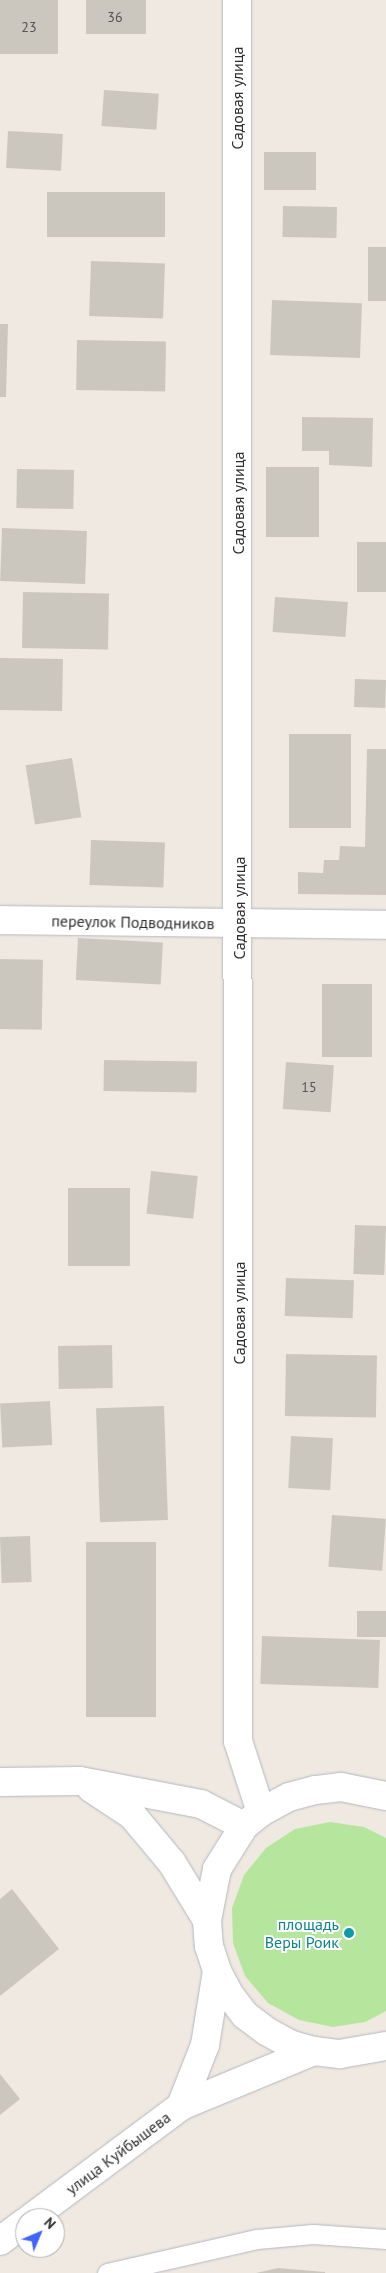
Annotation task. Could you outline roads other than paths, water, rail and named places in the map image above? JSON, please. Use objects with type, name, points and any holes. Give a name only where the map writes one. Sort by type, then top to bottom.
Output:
[{"type":"main road","name":"Садовая улица","points":[[237,0],[240,923],[238,1741],[252,1819]]},
{"type":"main road","name":"переулок Подводников","points":[[0,920],[386,925]]},
{"type":"main road","points":[[0,1782],[80,1781],[201,1804],[252,1819]]},
{"type":"main road","points":[[80,1781],[132,1815],[172,1863],[207,1920]]},
{"type":"main road","points":[[386,1796],[341,1787],[315,1790],[289,1797],[252,1819],[217,1869],[207,1920],[209,1946],[217,1971],[245,2015],[288,2044],[314,2051],[340,2054],[386,2046]]},
{"type":"main road","points":[[181,2106],[205,2045],[217,1971]]},
{"type":"main road","name":"улица Куйбышева","points":[[44,2208],[181,2106],[314,2051]]},
{"type":"main road","points":[[0,2241],[15,2230]]},
{"type":"lane","points":[[107,2273],[257,2239],[313,2234],[386,2239]]},
{"type":"place","name":"площадь Веры Роик","points":[[349,1933]]}]
